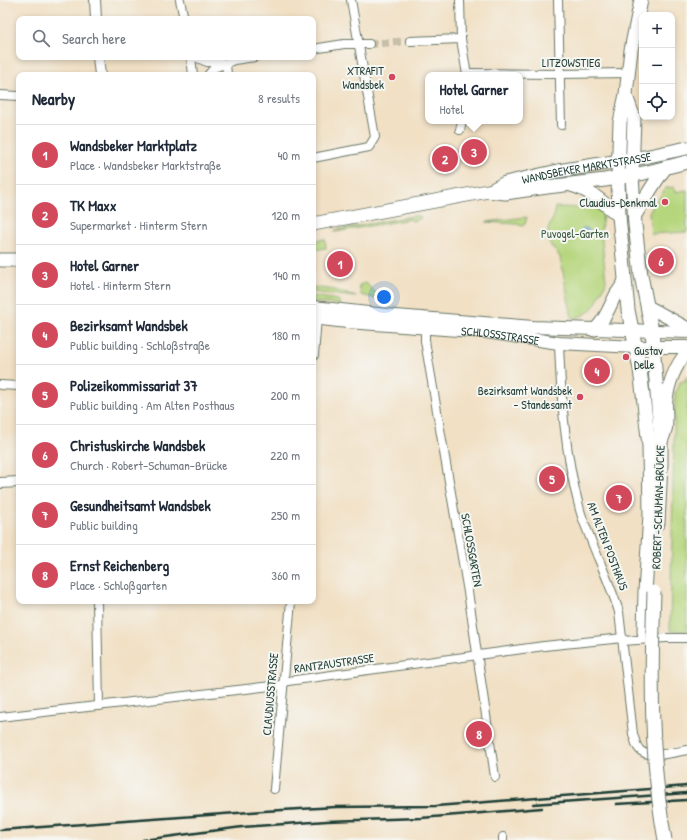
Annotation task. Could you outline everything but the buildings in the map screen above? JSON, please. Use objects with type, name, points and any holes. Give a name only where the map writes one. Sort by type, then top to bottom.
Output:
[{"type":"main road","name":"ROBERT-SCHUMAN-BRÜCKE","points":[[641,0],[631,50],[626,94],[620,122],[618,216],[625,280],[632,330],[640,369],[649,446],[650,592],[653,709],[657,780],[665,840]]},
{"type":"main road","name":"ROBERT-SCHUMAN-BRÜCKE","points":[[626,94],[634,118],[632,175],[635,225],[641,274],[654,347],[661,443],[661,464],[650,592],[644,709],[649,780],[657,840]]},
{"type":"main road","name":"WANDSBEKER MARKTSTRASSE","points":[[488,191],[505,183],[568,169],[633,159],[687,148]]},
{"type":"main road","name":"WANDSBEKER MARKTSTRASSE","points":[[316,223],[488,191],[506,192],[618,178],[687,162]]},
{"type":"main road","points":[[635,215],[656,179],[666,167]]},
{"type":"main road","points":[[569,184],[594,196],[606,204],[618,216]]},
{"type":"main road","points":[[0,260],[16,260]]},
{"type":"main road","points":[[593,330],[599,325],[625,280]]},
{"type":"main road","points":[[647,306],[687,328]]},
{"type":"main road","name":"SCHLOSSSTRASSE","points":[[316,314],[334,309],[396,316],[534,327],[687,332]]},
{"type":"main road","name":"SCHLOSSSTRASSE","points":[[316,314],[347,322],[486,332],[559,343],[635,347],[687,347]]},
{"type":"main road","points":[[661,443],[666,429],[666,404],[671,379],[687,352]]},
{"type":"street","points":[[95,0],[96,16]]},
{"type":"street","points":[[180,0],[183,16]]},
{"type":"street","points":[[316,157],[369,147],[375,137],[351,0]]},
{"type":"street","points":[[460,0],[462,39],[467,72]]},
{"type":"street","points":[[558,0],[561,125]]},
{"type":"street","points":[[410,41],[462,39]]},
{"type":"street","points":[[316,49],[344,44],[369,44]]},
{"type":"street","points":[[98,60],[100,72]]},
{"type":"street","points":[[190,60],[192,72]]},
{"type":"street","points":[[202,60],[207,62],[226,63]]},
{"type":"street","points":[[211,72],[214,68],[234,60]]},
{"type":"street","points":[[226,63],[227,72]]},
{"type":"street","name":"LITZOWSTIEG","points":[[523,74],[628,73]]},
{"type":"street","points":[[0,95],[16,96]]},
{"type":"street","points":[[460,130],[461,124]]},
{"type":"street","name":"SCHLOSSGARTEN","points":[[425,327],[424,341],[469,598],[495,777]]},
{"type":"street","name":"AM ALTEN POSTHAUS","points":[[559,343],[562,403],[568,449],[580,510],[619,612],[633,734],[636,744],[639,750],[643,753],[650,754],[687,750]]},
{"type":"street","points":[[0,385],[16,386]]},
{"type":"street","points":[[0,483],[16,482]]},
{"type":"street","points":[[97,604],[99,706]]},
{"type":"street","name":"CLAUDIUSSTRASSE","points":[[274,789],[291,604]]},
{"type":"street","name":"RANTZAUSTRASSE","points":[[0,717],[280,685],[288,681],[544,646],[623,640],[687,638]]},
{"type":"green space","points":[[674,187],[675,192],[687,190],[687,232],[651,234],[649,212],[666,188]]},
{"type":"green space","name":"Puvogel-Garten","points":[[555,207],[596,208],[603,214],[601,231],[606,281],[597,302],[590,311],[579,317],[572,318],[560,257],[550,244],[548,236]]},
{"type":"green space","points":[[420,216],[420,219],[412,221],[410,219],[335,232],[335,230]]},
{"type":"green space","points":[[527,217],[525,224],[522,226],[517,224],[486,222]]},
{"type":"green space","points":[[325,239],[326,248],[316,250],[316,240]]},
{"type":"green space","points":[[366,283],[377,294],[390,302],[361,295],[359,285]]},
{"type":"green space","points":[[316,287],[335,290],[356,297],[316,292]]},
{"type":"green space","points":[[316,296],[338,300],[341,305],[316,302]]},
{"type":"green space","points":[[686,377],[687,631],[670,631],[675,392],[677,391],[680,382],[686,380]]},
{"type":"water","points":[[583,228],[587,228],[589,229],[589,237],[583,238],[580,235],[580,231]]},
{"type":"tunnel","points":[[369,44],[410,41]]},
{"type":"railway","points":[[0,830],[336,807],[436,806],[687,786]]},
{"type":"railway","points":[[533,804],[687,793]]},
{"type":"railway","points":[[616,804],[687,800]]},
{"type":"railway","points":[[143,840],[242,827],[327,821],[421,818],[542,808]]},
{"type":"place","name":"XTRAFIT Wandsbek","points":[[392,77]]},
{"type":"place","name":"Hotel Garner","points":[[474,152]]},
{"type":"place","name":"TK Maxx","points":[[445,159]]},
{"type":"place","name":"Claudius-Denkmal","points":[[665,202]]},
{"type":"place","name":"Christuskirche Wandsbek","points":[[661,261]]},
{"type":"place","name":"Wandsbeker Marktplatz","points":[[340,264]]},
{"type":"place","name":"Gustav Delle","points":[[626,357]]},
{"type":"place","name":"Bezirksamt Wandsbek","points":[[597,371]]},
{"type":"place","name":"Bezirksamt Wandsbek - Standesamt","points":[[580,397]]},
{"type":"place","name":"Polizeikommissariat 37","points":[[552,479]]},
{"type":"place","name":"Gesundheitsamt Wandsbek","points":[[619,498]]},
{"type":"place","name":"Ernst Reichenberg","points":[[479,734]]}]
